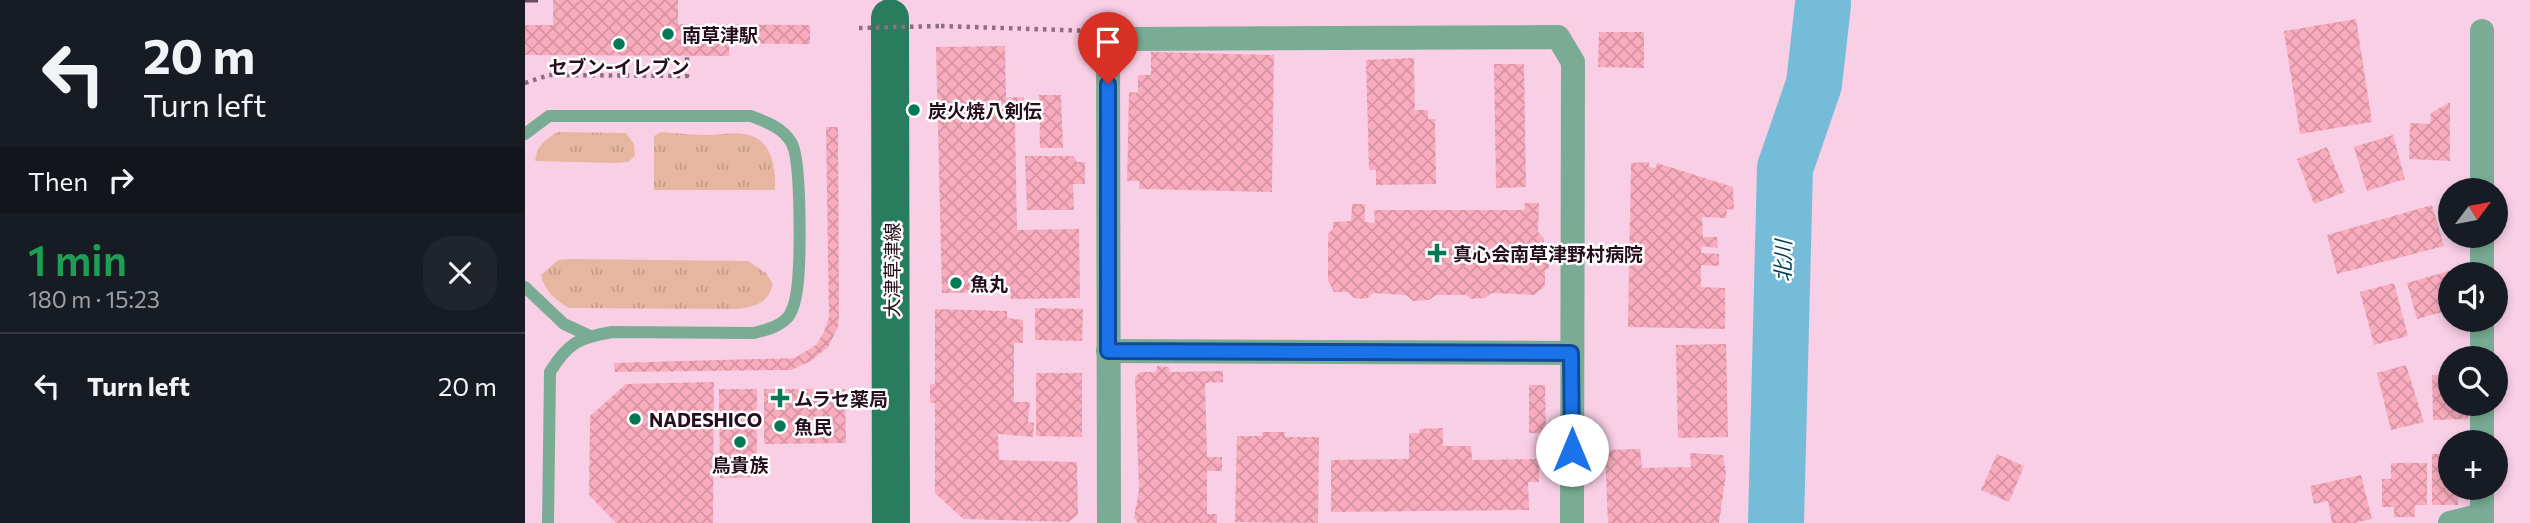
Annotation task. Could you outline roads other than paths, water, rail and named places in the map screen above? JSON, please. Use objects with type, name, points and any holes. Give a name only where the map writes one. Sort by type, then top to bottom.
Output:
[{"type":"main road","name":"大津草津線","points":[[875,23],[891,523]]},
{"type":"street","points":[[2482,32],[2482,178]]},
{"type":"street","points":[[1109,523],[1108,57],[1117,42],[1126,38],[1557,37],[1573,62],[1572,523]]},
{"type":"street","points":[[1108,351],[1571,353]]},
{"type":"street","points":[[2450,523],[2482,519],[2482,500]]},
{"type":"lane","points":[[525,134],[549,117],[751,116],[779,128],[793,143],[797,171],[798,281],[795,301],[788,317],[773,328],[754,332],[612,332],[575,341],[560,355],[549,372],[548,523]]},
{"type":"lane","points":[[525,287],[564,324],[590,336]]},
{"type":"waterway","name":"北川","points":[[1776,523],[1785,168],[1814,84],[1823,4]]},
{"type":"railway","points":[[525,0],[538,0]]},
{"type":"place","name":"南草津駅","points":[[668,34]]},
{"type":"place","name":"セブン-イレブン","points":[[619,44]]},
{"type":"place","name":"炭火焼八剣伝","points":[[914,110]]},
{"type":"place","name":"真心会南草津野村病院","points":[[1437,253]]},
{"type":"place","name":"魚丸","points":[[956,283]]},
{"type":"place","name":"ムラセ薬局","points":[[780,398]]},
{"type":"place","name":"NADESHICO","points":[[635,419]]},
{"type":"place","name":"魚民","points":[[780,426]]},
{"type":"place","name":"鳥貴族","points":[[740,442]]}]
